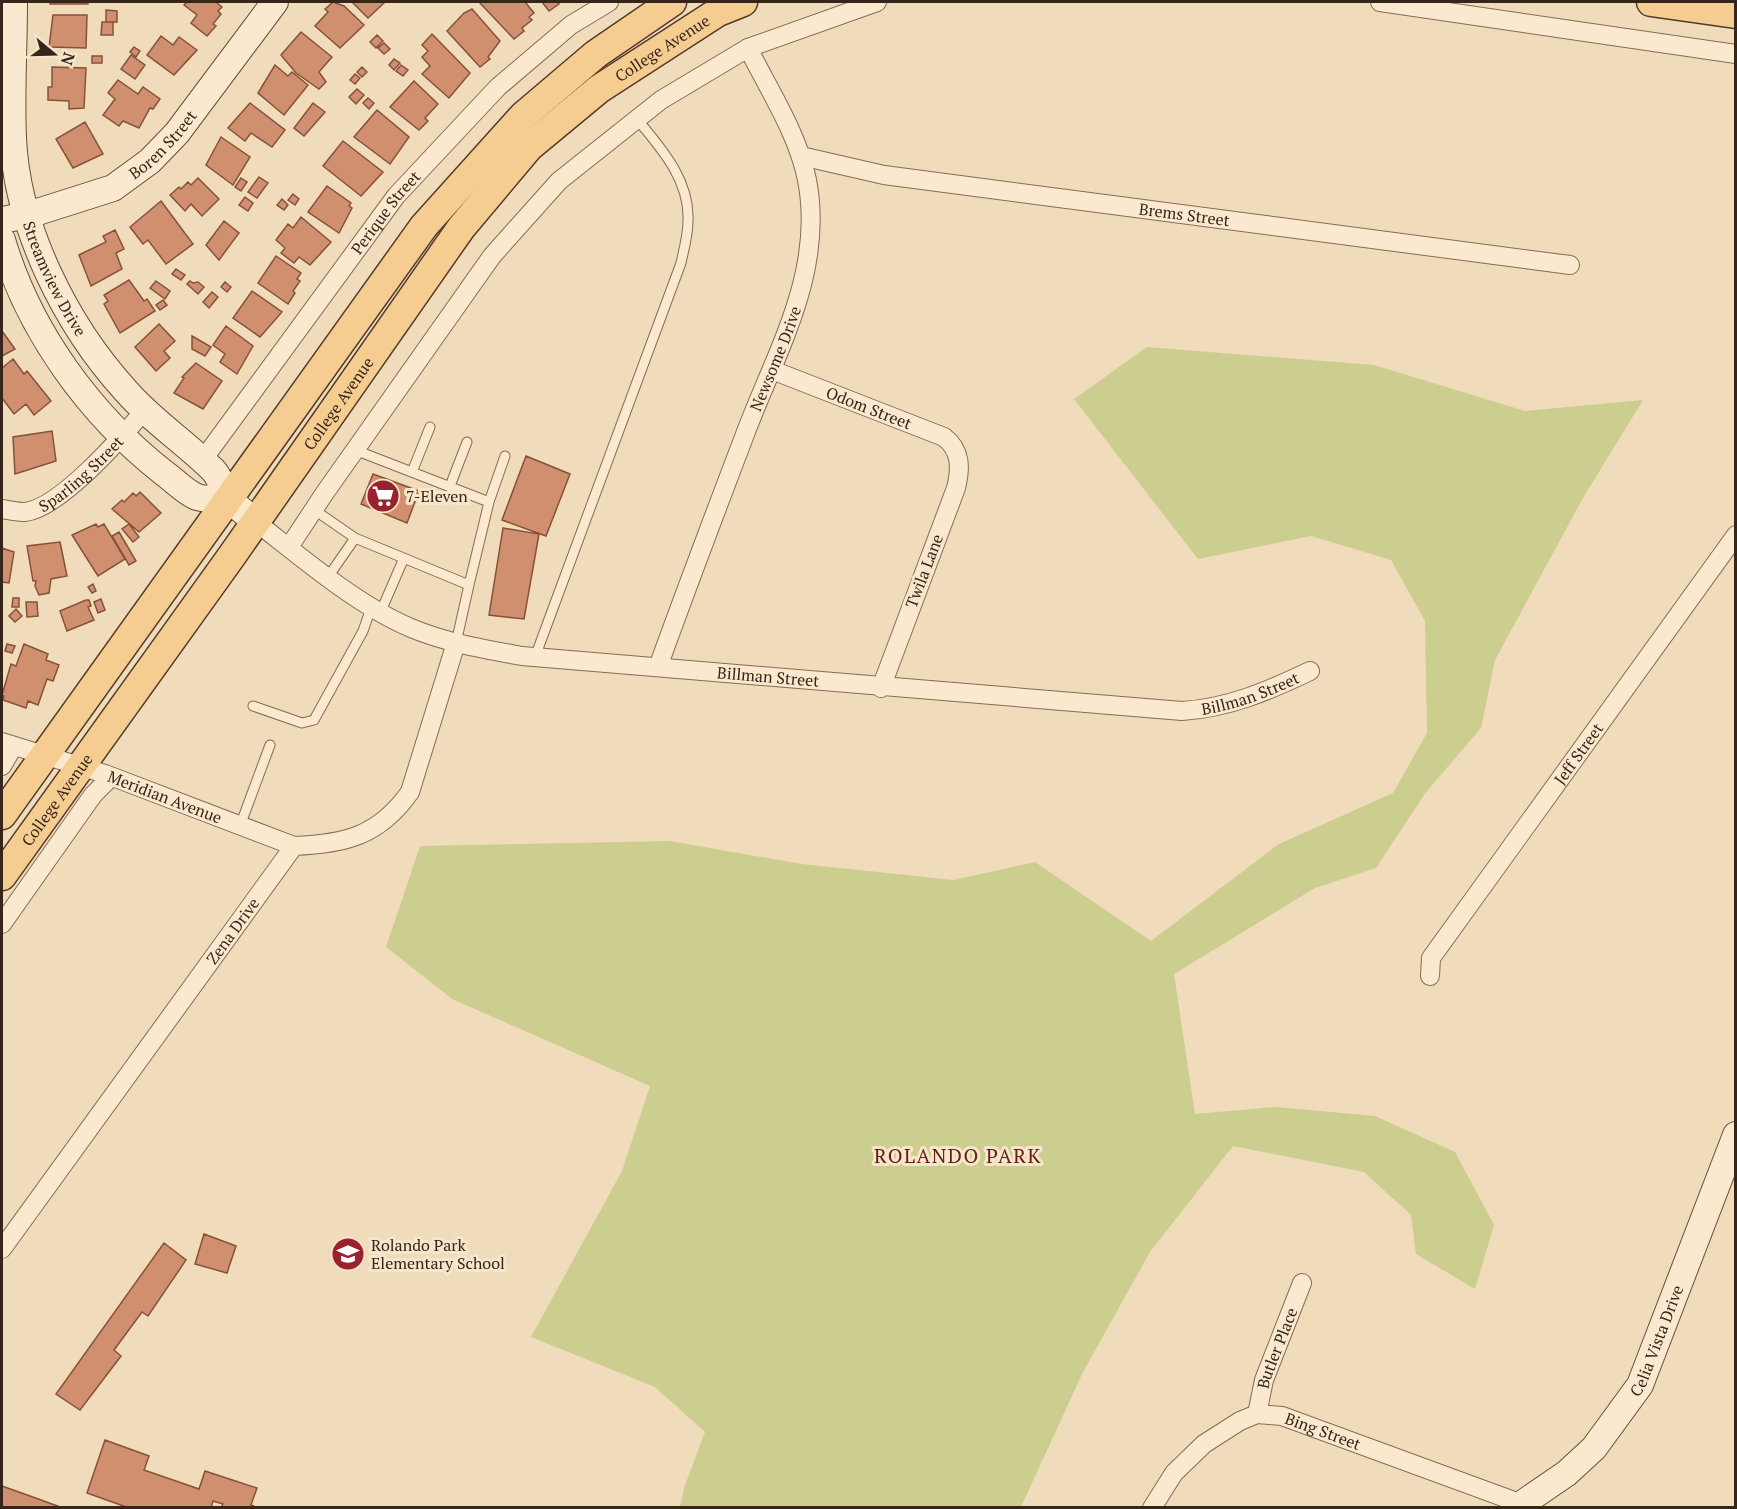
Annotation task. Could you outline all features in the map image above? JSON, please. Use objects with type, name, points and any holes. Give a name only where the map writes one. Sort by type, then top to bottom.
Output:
[{"type":"main road","name":"Streamview Drive","points":[[14,2],[13,139],[19,184],[41,256],[60,297],[90,348],[144,411],[215,472],[229,498],[256,522]]},
{"type":"main road","name":"Boren Street","points":[[2,220],[28,215],[113,188],[150,161],[177,133],[275,2]]},
{"type":"main road","name":"College Avenue","points":[[2,815],[424,226],[523,116],[596,54],[672,2]]},
{"type":"main road","name":"College Avenue","points":[[2,876],[256,522],[461,228],[528,147],[599,89],[718,12],[743,2]]},
{"type":"main road","points":[[1651,2],[1736,14]]},
{"type":"main road","name":"Streamview Drive","points":[[2,240],[9,265],[32,314],[63,367],[94,406],[140,452],[195,497],[229,498]]},
{"type":"main road","name":"Celia Vista Drive","points":[[1519,1506],[1567,1473],[1594,1448],[1640,1385],[1736,1135]]},
{"type":"street","name":"Perique Street","points":[[202,460],[396,196],[498,87],[571,26],[609,2]]},
{"type":"street","points":[[289,547],[354,450],[492,255],[559,181],[636,118],[748,48],[877,2]]},
{"type":"street","points":[[1380,2],[1736,54]]},
{"type":"street","name":"Newsome Drive","points":[[657,667],[755,408],[798,304],[809,259],[811,207],[801,156],[748,48]]},
{"type":"street","name":"Brems Street","points":[[801,156],[884,175],[1570,265]]},
{"type":"street","name":"Odom Street","points":[[772,370],[944,436],[958,453]]},
{"type":"street","name":"Sparling Street","points":[[2,509],[26,512],[56,497],[77,482],[144,411]]},
{"type":"street","name":"Twila Lane","points":[[881,688],[956,488],[960,473],[958,453]]},
{"type":"street","name":"Billman Street","points":[[256,522],[328,577],[410,627],[456,643],[536,657],[881,688],[1182,711],[1211,709],[1254,697],[1310,671]]},
{"type":"street","name":"Jeff Street","points":[[1430,976],[1431,957],[1736,535]]},
{"type":"street","points":[[294,846],[340,842],[356,837],[381,823],[402,803],[410,792],[456,643]]},
{"type":"street","points":[[2,766],[8,744]]},
{"type":"street","name":"Meridian Avenue","points":[[8,744],[111,777],[294,846]]},
{"type":"street","points":[[2,924],[93,795],[111,777]]},
{"type":"street","name":"Zena Drive","points":[[2,1249],[294,846]]},
{"type":"street","name":"Butler Place","points":[[1257,1414],[1264,1380],[1302,1283]]},
{"type":"street","points":[[1152,1508],[1174,1473],[1204,1444],[1240,1421],[1257,1414]]},
{"type":"street","name":"Bing Street","points":[[1257,1414],[1282,1416],[1519,1506]]},
{"type":"lane","points":[[536,657],[681,263],[688,222],[687,194],[667,156],[636,118]]},
{"type":"lane","points":[[412,472],[430,427]]},
{"type":"lane","points":[[450,486],[467,442]]},
{"type":"lane","points":[[354,450],[489,502]]},
{"type":"lane","points":[[456,643],[489,502],[505,456]]},
{"type":"lane","points":[[313,509],[355,538],[469,585]]},
{"type":"lane","points":[[328,577],[355,538]]},
{"type":"lane","points":[[253,706],[302,723],[314,720],[404,558]]},
{"type":"lane","points":[[240,826],[270,745]]},
{"type":"green space","points":[[1147,347],[1374,365],[1525,411],[1643,400],[1583,498],[1495,660],[1481,728],[1426,792],[1376,868],[1315,888],[1174,974],[1195,1114],[1276,1107],[1375,1116],[1455,1152],[1494,1225],[1475,1289],[1416,1254],[1411,1215],[1364,1172],[1233,1146],[1150,1252],[1082,1374],[1021,1507],[680,1507],[685,1485],[705,1432],[655,1387],[531,1337],[622,1171],[650,1086],[452,999],[386,947],[420,846],[670,841],[802,864],[953,880],[1035,862],[1151,941],[1279,844],[1393,793],[1427,733],[1425,621],[1391,560],[1311,536],[1198,559],[1074,399]]},
{"type":"building","points":[[50,2],[88,2],[88,4],[50,4]]},
{"type":"building","points":[[187,2],[216,2],[222,7],[218,11],[221,14],[213,24],[216,26],[207,36],[191,23],[197,15],[184,5]]},
{"type":"building","points":[[333,2],[344,6],[364,25],[340,48],[315,26],[328,12],[325,9]]},
{"type":"building","points":[[352,2],[385,2],[368,18]]},
{"type":"building","points":[[479,2],[525,2],[534,13],[529,17],[532,20],[522,28],[524,31],[514,39]]},
{"type":"building","points":[[542,2],[557,2],[559,4],[549,11]]},
{"type":"building","points":[[472,9],[500,41],[488,57],[490,59],[480,67],[447,31],[464,13]]},
{"type":"building","points":[[106,10],[117,11],[117,22],[106,22]]},
{"type":"building","points":[[53,15],[87,15],[86,48],[49,47]]},
{"type":"building","points":[[102,22],[113,22],[113,35],[101,35]]},
{"type":"building","points":[[301,32],[332,57],[319,72],[326,82],[319,89],[296,73],[281,55]]},
{"type":"building","points":[[432,34],[470,73],[449,98],[422,74],[430,66],[422,57],[428,51],[422,45]]},
{"type":"building","points":[[377,35],[383,41],[376,48],[370,42]]},
{"type":"building","points":[[161,36],[173,45],[179,37],[197,50],[174,75],[147,55]]},
{"type":"building","points":[[384,43],[390,49],[384,54],[378,48]]},
{"type":"building","points":[[134,47],[140,51],[136,57],[130,52]]},
{"type":"building","points":[[131,55],[145,65],[135,79],[121,69]]},
{"type":"building","points":[[92,56],[102,56],[102,63],[92,63]]},
{"type":"building","points":[[394,59],[400,63],[394,70],[389,65]]},
{"type":"building","points":[[275,65],[288,76],[292,72],[308,85],[284,115],[258,93]]},
{"type":"building","points":[[401,65],[408,70],[403,76],[396,71]]},
{"type":"building","points":[[52,67],[86,68],[84,108],[69,109],[69,101],[48,100],[48,87],[52,87]]},
{"type":"building","points":[[362,67],[367,72],[362,77],[357,72]]},
{"type":"building","points":[[355,74],[360,78],[355,84],[350,80]]},
{"type":"building","points":[[118,80],[138,94],[143,87],[160,99],[153,109],[150,108],[139,128],[123,121],[119,126],[103,115],[115,99],[108,93]]},
{"type":"building","points":[[414,81],[438,104],[425,118],[428,121],[419,130],[390,107]]},
{"type":"building","points":[[357,89],[364,95],[356,104],[349,97]]},
{"type":"building","points":[[368,98],[374,103],[369,109],[363,103]]},
{"type":"building","points":[[250,103],[285,130],[272,147],[251,133],[245,141],[228,128]]},
{"type":"building","points":[[313,103],[325,112],[304,136],[294,128]]},
{"type":"building","points":[[377,110],[409,137],[390,164],[354,137]]},
{"type":"building","points":[[85,122],[103,154],[73,168],[56,139]]},
{"type":"building","points":[[221,137],[250,157],[233,185],[206,165]]},
{"type":"building","points":[[343,141],[383,172],[361,196],[323,166]]},
{"type":"building","points":[[259,177],[268,183],[257,198],[248,192]]},
{"type":"building","points":[[198,178],[219,199],[202,216],[191,204],[185,211],[170,195],[188,182],[191,185]]},
{"type":"building","points":[[241,178],[247,182],[241,191],[235,187]]},
{"type":"building","points":[[327,186],[351,203],[349,206],[352,208],[339,233],[308,212]]},
{"type":"building","points":[[293,194],[299,199],[295,205],[288,200]]},
{"type":"building","points":[[245,197],[253,203],[248,211],[239,205]]},
{"type":"building","points":[[282,199],[288,205],[284,210],[277,205]]},
{"type":"building","points":[[161,201],[193,244],[166,264],[148,240],[143,244],[130,227]]},
{"type":"building","points":[[301,217],[331,242],[310,265],[299,257],[294,263],[281,253],[285,248],[276,240],[288,224],[293,228]]},
{"type":"building","points":[[224,221],[239,233],[219,260],[206,245]]},
{"type":"building","points":[[115,230],[124,249],[116,253],[122,269],[91,286],[79,255],[106,242],[103,236]]},
{"type":"building","points":[[276,256],[301,273],[297,279],[300,281],[293,291],[295,293],[288,304],[258,283]]},
{"type":"building","points":[[176,269],[185,275],[181,280],[172,274]]},
{"type":"building","points":[[129,280],[144,301],[147,299],[155,311],[120,333],[104,304],[108,301],[104,295]]},
{"type":"building","points":[[156,281],[170,291],[165,299],[150,288]]},
{"type":"building","points":[[190,281],[198,282],[204,287],[198,294],[187,284]]},
{"type":"building","points":[[225,282],[231,287],[227,292],[221,287]]},
{"type":"building","points":[[252,291],[282,312],[260,337],[233,318]]},
{"type":"building","points":[[212,292],[218,297],[209,308],[203,302]]},
{"type":"building","points":[[163,300],[167,305],[160,310],[156,305]]},
{"type":"building","points":[[159,324],[175,341],[164,351],[170,358],[156,371],[135,347]]},
{"type":"building","points":[[226,326],[253,346],[237,374],[220,362],[225,354],[213,345]]},
{"type":"building","points":[[2,331],[15,349],[2,356]]},
{"type":"building","points":[[192,336],[211,347],[205,356],[192,349]]},
{"type":"building","points":[[13,359],[24,374],[27,371],[51,401],[34,415],[26,404],[14,414],[2,398],[2,368]]},
{"type":"building","points":[[196,363],[222,381],[203,409],[174,393],[184,378],[182,377]]},
{"type":"building","points":[[52,431],[56,461],[15,474],[13,437]]},
{"type":"building","points":[[526,456],[570,474],[546,536],[502,520]]},
{"type":"building","points":[[373,474],[419,491],[407,523],[361,504]]},
{"type":"building","points":[[140,492],[161,513],[139,532],[112,509],[133,493],[136,496]]},
{"type":"building","points":[[96,524],[98,527],[104,524],[125,559],[98,576],[72,535]]},
{"type":"building","points":[[129,524],[139,537],[133,542],[122,529]]},
{"type":"building","points":[[503,528],[539,534],[524,619],[489,615]]},
{"type":"building","points":[[119,532],[136,561],[129,565],[112,536]]},
{"type":"building","points":[[60,542],[67,576],[51,579],[49,593],[39,595],[35,586],[36,581],[33,581],[27,546]]},
{"type":"building","points":[[2,548],[14,552],[9,583],[2,582]]},
{"type":"building","points":[[93,584],[96,591],[92,593],[88,587]]},
{"type":"building","points":[[13,598],[19,598],[19,607],[12,607]]},
{"type":"building","points":[[101,599],[105,610],[98,613],[94,602]]},
{"type":"building","points":[[89,600],[91,606],[88,607],[94,620],[67,631],[60,611]]},
{"type":"building","points":[[26,602],[37,602],[38,616],[27,617]]},
{"type":"building","points":[[16,609],[22,616],[15,622],[9,616]]},
{"type":"building","points":[[7,644],[15,646],[12,653],[5,651]]},
{"type":"building","points":[[24,644],[48,654],[46,660],[59,665],[53,681],[47,679],[38,705],[28,701],[26,708],[3,700],[2,695],[11,664],[16,666]]},
{"type":"building","points":[[204,1234],[236,1246],[227,1273],[195,1264]]},
{"type":"building","points":[[164,1243],[186,1260],[148,1316],[142,1312],[114,1350],[121,1356],[80,1410],[56,1394]]},
{"type":"building","points":[[105,1440],[149,1456],[144,1470],[199,1489],[205,1471],[257,1488],[251,1505],[258,1508],[221,1508],[223,1504],[213,1501],[211,1508],[129,1508],[87,1493]]},
{"type":"building","points":[[2,1486],[30,1496],[63,1508],[2,1508]]},
{"type":"place","name":"7-Eleven","points":[[383,496]]},
{"type":"place","name":"Rolando Park Elementary School","points":[[348,1254]]},
{"type":"district","name":"ROLANDO PARK","points":[[958,1156]]}]
